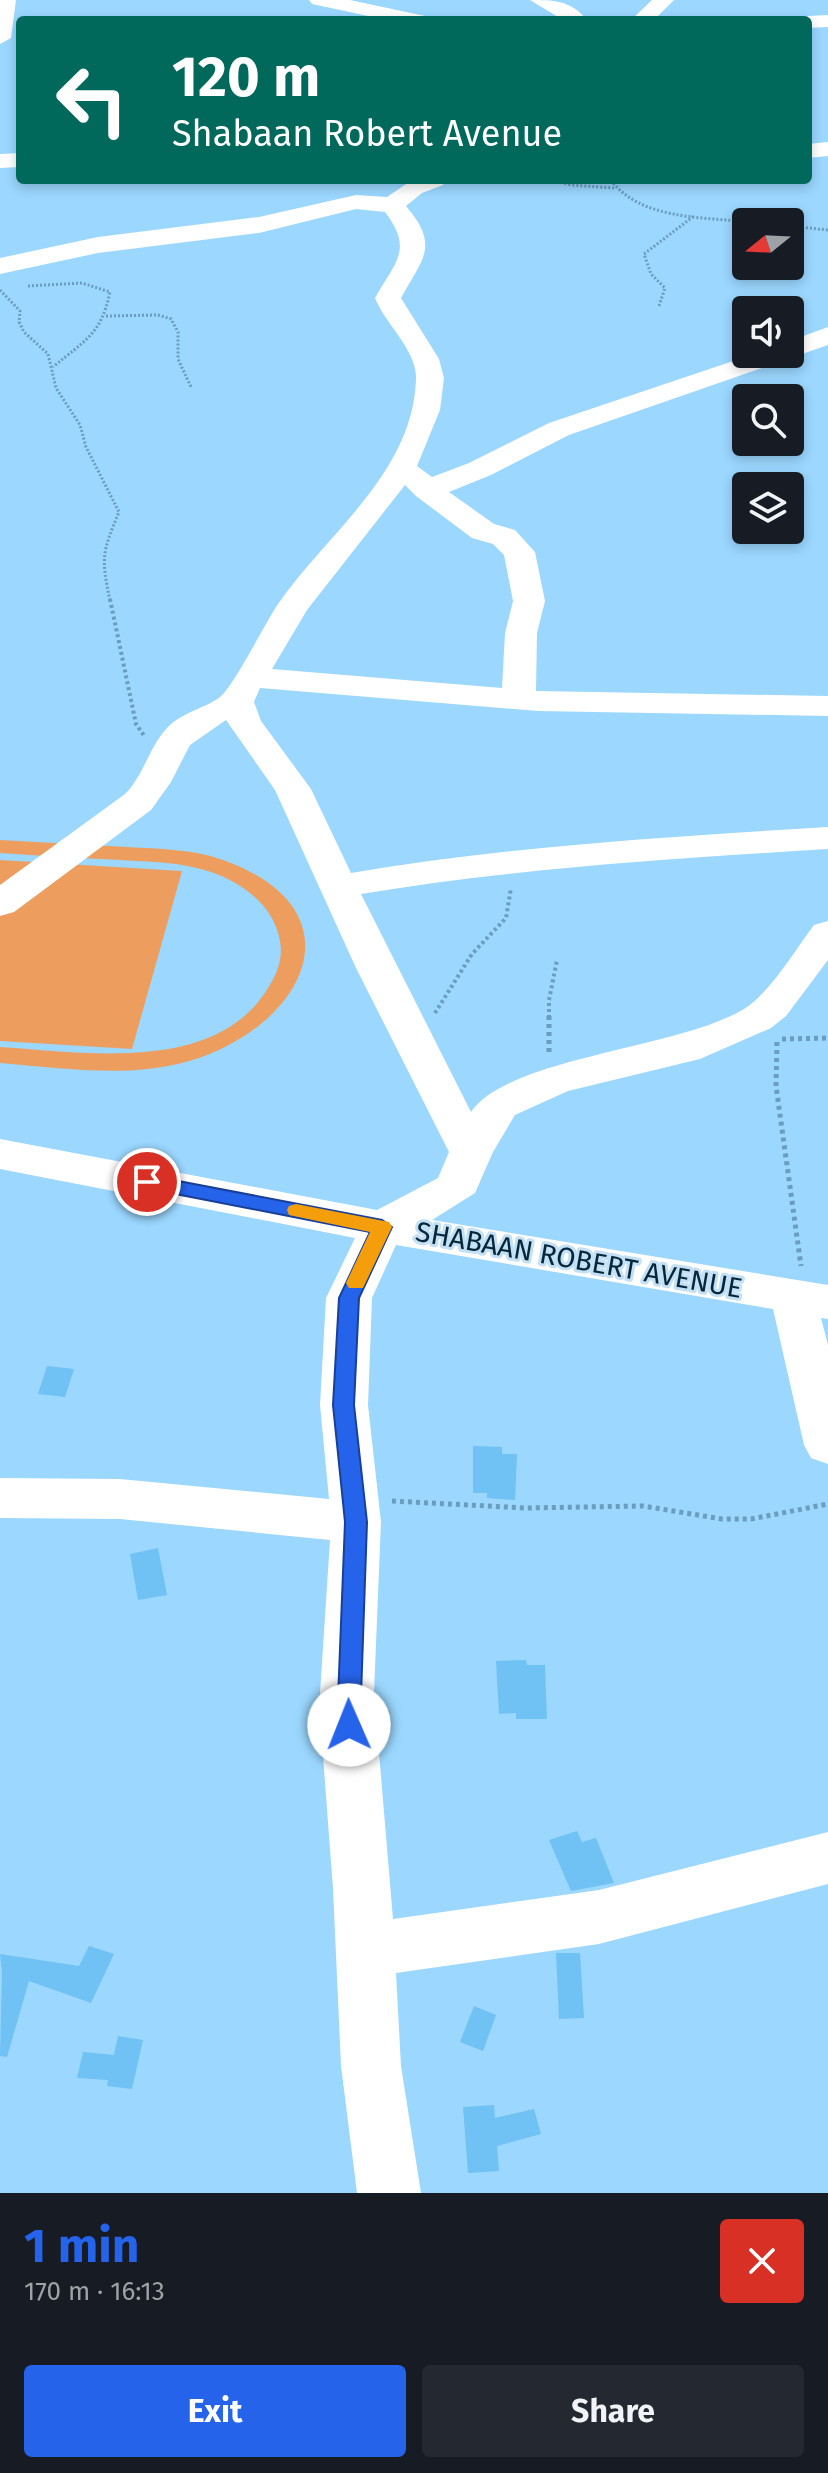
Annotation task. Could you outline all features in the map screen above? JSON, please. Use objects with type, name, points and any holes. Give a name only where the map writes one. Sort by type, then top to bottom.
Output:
[{"type":"street","points":[[0,56],[6,0]]},
{"type":"street","points":[[319,0],[398,16]]},
{"type":"street","points":[[540,0],[571,16]]},
{"type":"street","points":[[646,16],[664,0]]},
{"type":"street","points":[[6,277],[98,245],[259,225],[356,202],[393,205],[413,188],[424,184]]},
{"type":"street","points":[[0,904],[79,849],[140,800],[153,785],[163,760],[183,732],[244,690],[300,596],[373,513],[403,465],[423,417],[431,376],[424,359],[391,309],[388,298],[412,258],[415,245],[414,235],[393,205]]},
{"type":"street","points":[[804,345],[828,335]]},
{"type":"street","points":[[427,490],[480,469],[559,429],[740,368]]},
{"type":"street","points":[[403,465],[427,490],[483,531],[508,540],[519,552],[529,601],[521,633],[519,700]]},
{"type":"street","points":[[244,690],[519,700],[828,706]]},
{"type":"street","points":[[244,690],[244,722],[293,789],[338,887],[471,1152]]},
{"type":"street","points":[[338,887],[511,860],[828,838]]},
{"type":"street","points":[[444,1095],[552,1081],[711,1040],[757,1019],[772,1007],[828,933]]},
{"type":"street","points":[[389,2193],[371,2066],[347,1693],[354,1511],[344,1405],[349,1298],[382,1227],[453,1189],[460,1182],[489,1118],[500,1105],[552,1081]]},
{"type":"street","name":"SHABAAN ROBERT AVENUE","points":[[0,1154],[382,1227],[810,1299]]},
{"type":"street","points":[[810,1299],[828,1445]]},
{"type":"street","points":[[0,1498],[120,1499],[354,1511]]},
{"type":"street","points":[[363,1950],[599,1917],[828,1858]]},
{"type":"path","points":[[584,184],[615,188]]},
{"type":"path","points":[[613,184],[629,200],[732,220]]},
{"type":"path","points":[[659,306],[665,288],[651,274],[644,254],[695,215]]},
{"type":"path","points":[[804,227],[828,230]]},
{"type":"path","points":[[6,277],[0,289],[20,311],[19,322],[24,332],[48,354],[56,388],[80,425],[86,447],[119,512],[104,547],[102,561],[136,724],[163,760]]},
{"type":"path","points":[[22,287],[73,284],[103,286],[110,292],[106,316],[97,331],[53,367]]},
{"type":"path","points":[[106,316],[158,315],[171,319],[178,332],[178,359],[191,387]]},
{"type":"path","points":[[412,1036],[442,1006],[472,954],[506,918],[511,903],[511,860]]},
{"type":"path","points":[[552,1081],[549,1000],[557,960]]},
{"type":"path","points":[[785,991],[777,1039],[776,1086],[794,1227],[810,1299]]},
{"type":"path","points":[[777,1039],[828,1038]]},
{"type":"path","points":[[354,1511],[643,1506],[722,1519],[751,1519],[828,1504]]},
{"type":"shaded area","points":[[0,840],[188,852],[223,860],[265,881],[292,906],[304,933],[303,962],[291,991],[269,1017],[237,1040],[199,1058],[175,1065],[100,1071],[0,1063],[0,1047],[67,1052],[140,1052],[176,1048],[209,1038],[238,1021],[262,997],[277,970],[281,949],[277,928],[264,907],[245,889],[211,872],[166,863],[0,853]]},
{"type":"shaded area","points":[[0,860],[182,871],[132,1049],[0,1041]]},
{"type":"building","points":[[47,1366],[74,1369],[65,1397],[38,1394]]},
{"type":"building","points":[[473,1446],[502,1447],[502,1454],[517,1454],[515,1500],[487,1498],[487,1493],[473,1493]]},
{"type":"building","points":[[158,1548],[167,1595],[138,1600],[130,1554]]},
{"type":"building","points":[[526,1660],[527,1665],[545,1665],[547,1719],[516,1719],[516,1713],[499,1714],[496,1661]]},
{"type":"building","points":[[577,1831],[582,1842],[596,1838],[614,1883],[571,1891],[549,1840]]},
{"type":"building","points":[[89,1946],[114,1954],[91,2003],[29,1981],[7,2057],[0,2056],[0,1954],[79,1966]]},
{"type":"building","points":[[556,1953],[580,1953],[584,2018],[559,2019]]},
{"type":"building","points":[[474,2006],[496,2015],[483,2051],[460,2042]]},
{"type":"building","points":[[118,2036],[143,2040],[132,2089],[107,2086],[108,2080],[77,2078],[83,2052],[114,2055]]},
{"type":"building","points":[[494,2105],[495,2118],[534,2109],[541,2134],[497,2146],[499,2171],[468,2173],[463,2107]]},
{"type":"slow traffic","points":[[296,1210],[382,1227],[356,1283]]},
{"type":"route","points":[[147,1182],[382,1227],[349,1298],[344,1405],[356,1522],[347,1693],[349,1725]]}]
